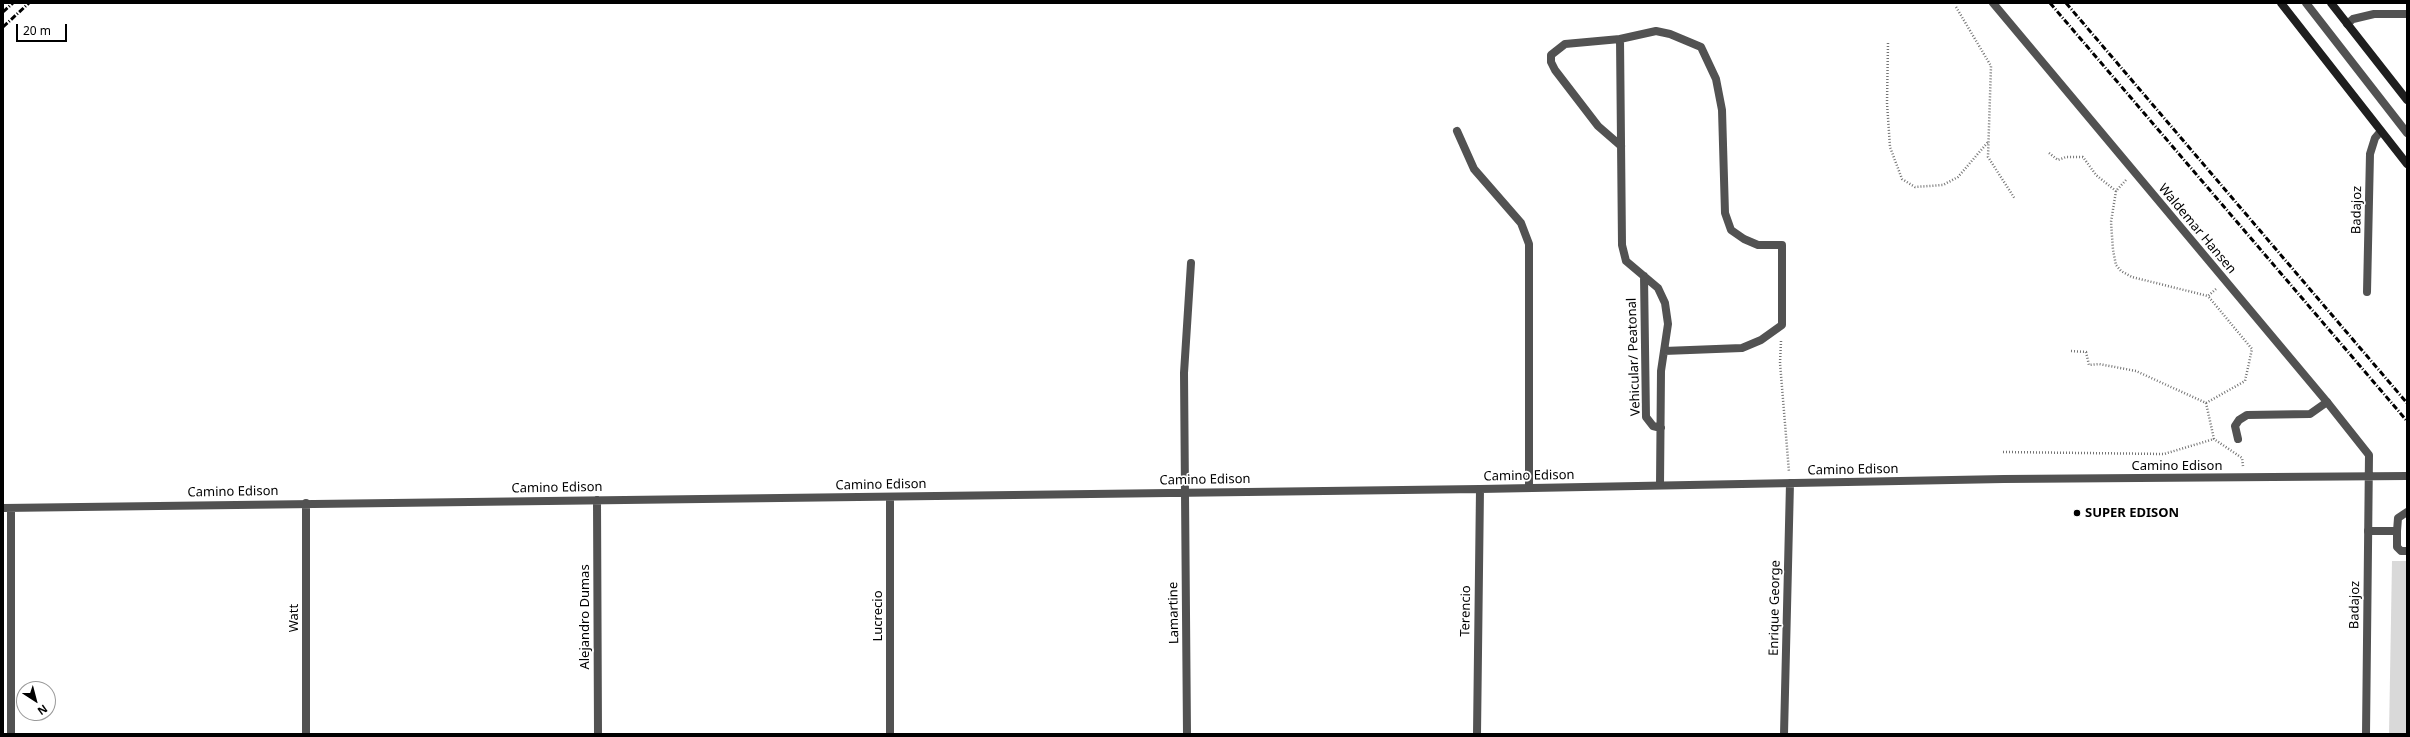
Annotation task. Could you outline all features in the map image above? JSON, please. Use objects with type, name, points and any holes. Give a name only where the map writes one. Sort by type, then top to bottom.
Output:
[{"type":"main road","points":[[2281,3],[2407,164]]},
{"type":"main road","points":[[2331,3],[2407,100]]},
{"type":"street","name":"Waldemar Hansen","points":[[1993,3],[2327,402],[2369,455],[2370,476]]},
{"type":"street","points":[[2306,3],[2407,133]]},
{"type":"street","points":[[2347,24],[2354,19],[2374,14],[2407,14]]},
{"type":"street","points":[[1621,146],[1598,126],[1550,62],[1551,55],[1565,44],[1620,39],[1656,31],[1670,34],[1701,47],[1716,79],[1722,110],[1725,213],[1731,230],[1744,239],[1758,245],[1782,245],[1782,325],[1761,340],[1742,348],[1664,351]]},
{"type":"street","name":"Vehicular/ Peatonal","points":[[1620,39],[1622,244],[1626,261],[1658,288],[1664,302],[1668,324],[1661,371],[1660,485]]},
{"type":"street","points":[[1457,131],[1474,168],[1521,223],[1529,244],[1529,488]]},
{"type":"street","name":"Badajoz","points":[[2367,292],[2370,154],[2374,138],[2381,131]]},
{"type":"street","name":"Lamartine","points":[[1187,734],[1184,373],[1190,263]]},
{"type":"street","name":"Vehicular/ Peatonal","points":[[1644,276],[1646,417],[1653,426],[1661,428]]},
{"type":"street","points":[[2238,439],[2235,426],[2239,420],[2247,415],[2310,414],[2327,402]]},
{"type":"street","name":"Badajoz","points":[[2366,734],[2370,476]]},
{"type":"street","name":"Camino Edison","points":[[7,508],[1480,489],[2004,479],[2407,476]]},
{"type":"street","name":"Enrique George","points":[[1784,734],[1790,483]]},
{"type":"street","name":"Terencio","points":[[1477,734],[1480,489]]},
{"type":"street","name":"Lucrecio","points":[[890,497],[890,734]]},
{"type":"street","name":"Alejandro Dumas","points":[[597,500],[598,734]]},
{"type":"street","name":"Watt","points":[[306,503],[306,734]]},
{"type":"street","points":[[7,508],[11,734]]},
{"type":"street","points":[[2407,512],[2398,518],[2397,532],[2397,546],[2401,551],[2407,551]]},
{"type":"street","points":[[2368,531],[2397,532]]},
{"type":"path","points":[[1956,7],[1991,66],[1988,157],[2015,199]]},
{"type":"path","points":[[1888,43],[1887,103],[1890,142],[1902,179],[1915,187],[1943,185],[1958,177],[1988,142]]},
{"type":"path","points":[[2049,153],[2058,160],[2066,157],[2083,157],[2096,175],[2116,191]]},
{"type":"path","points":[[2133,172],[2116,191],[2111,222],[2113,250],[2116,265],[2121,271],[2132,277],[2208,296],[2252,350],[2245,381],[2206,403]]},
{"type":"path","points":[[2208,296],[2225,282]]},
{"type":"path","points":[[1782,325],[1780,363],[1790,483]]},
{"type":"path","points":[[2071,351],[2086,352],[2089,364],[2099,364],[2136,371],[2206,403]]},
{"type":"path","points":[[2206,403],[2214,439],[2242,458],[2244,478]]},
{"type":"path","points":[[2003,452],[2164,454],[2214,439]]},
{"type":"shaded area","points":[[2392,561],[2407,561],[2407,734],[2389,734]]},
{"type":"railway","points":[[3,12],[13,3]]},
{"type":"railway","points":[[3,27],[29,3]]},
{"type":"railway","points":[[2050,3],[2407,421]]},
{"type":"railway","points":[[2066,3],[2407,403]]},
{"type":"place","name":"SUPER EDISON","points":[[2077,513]]}]
